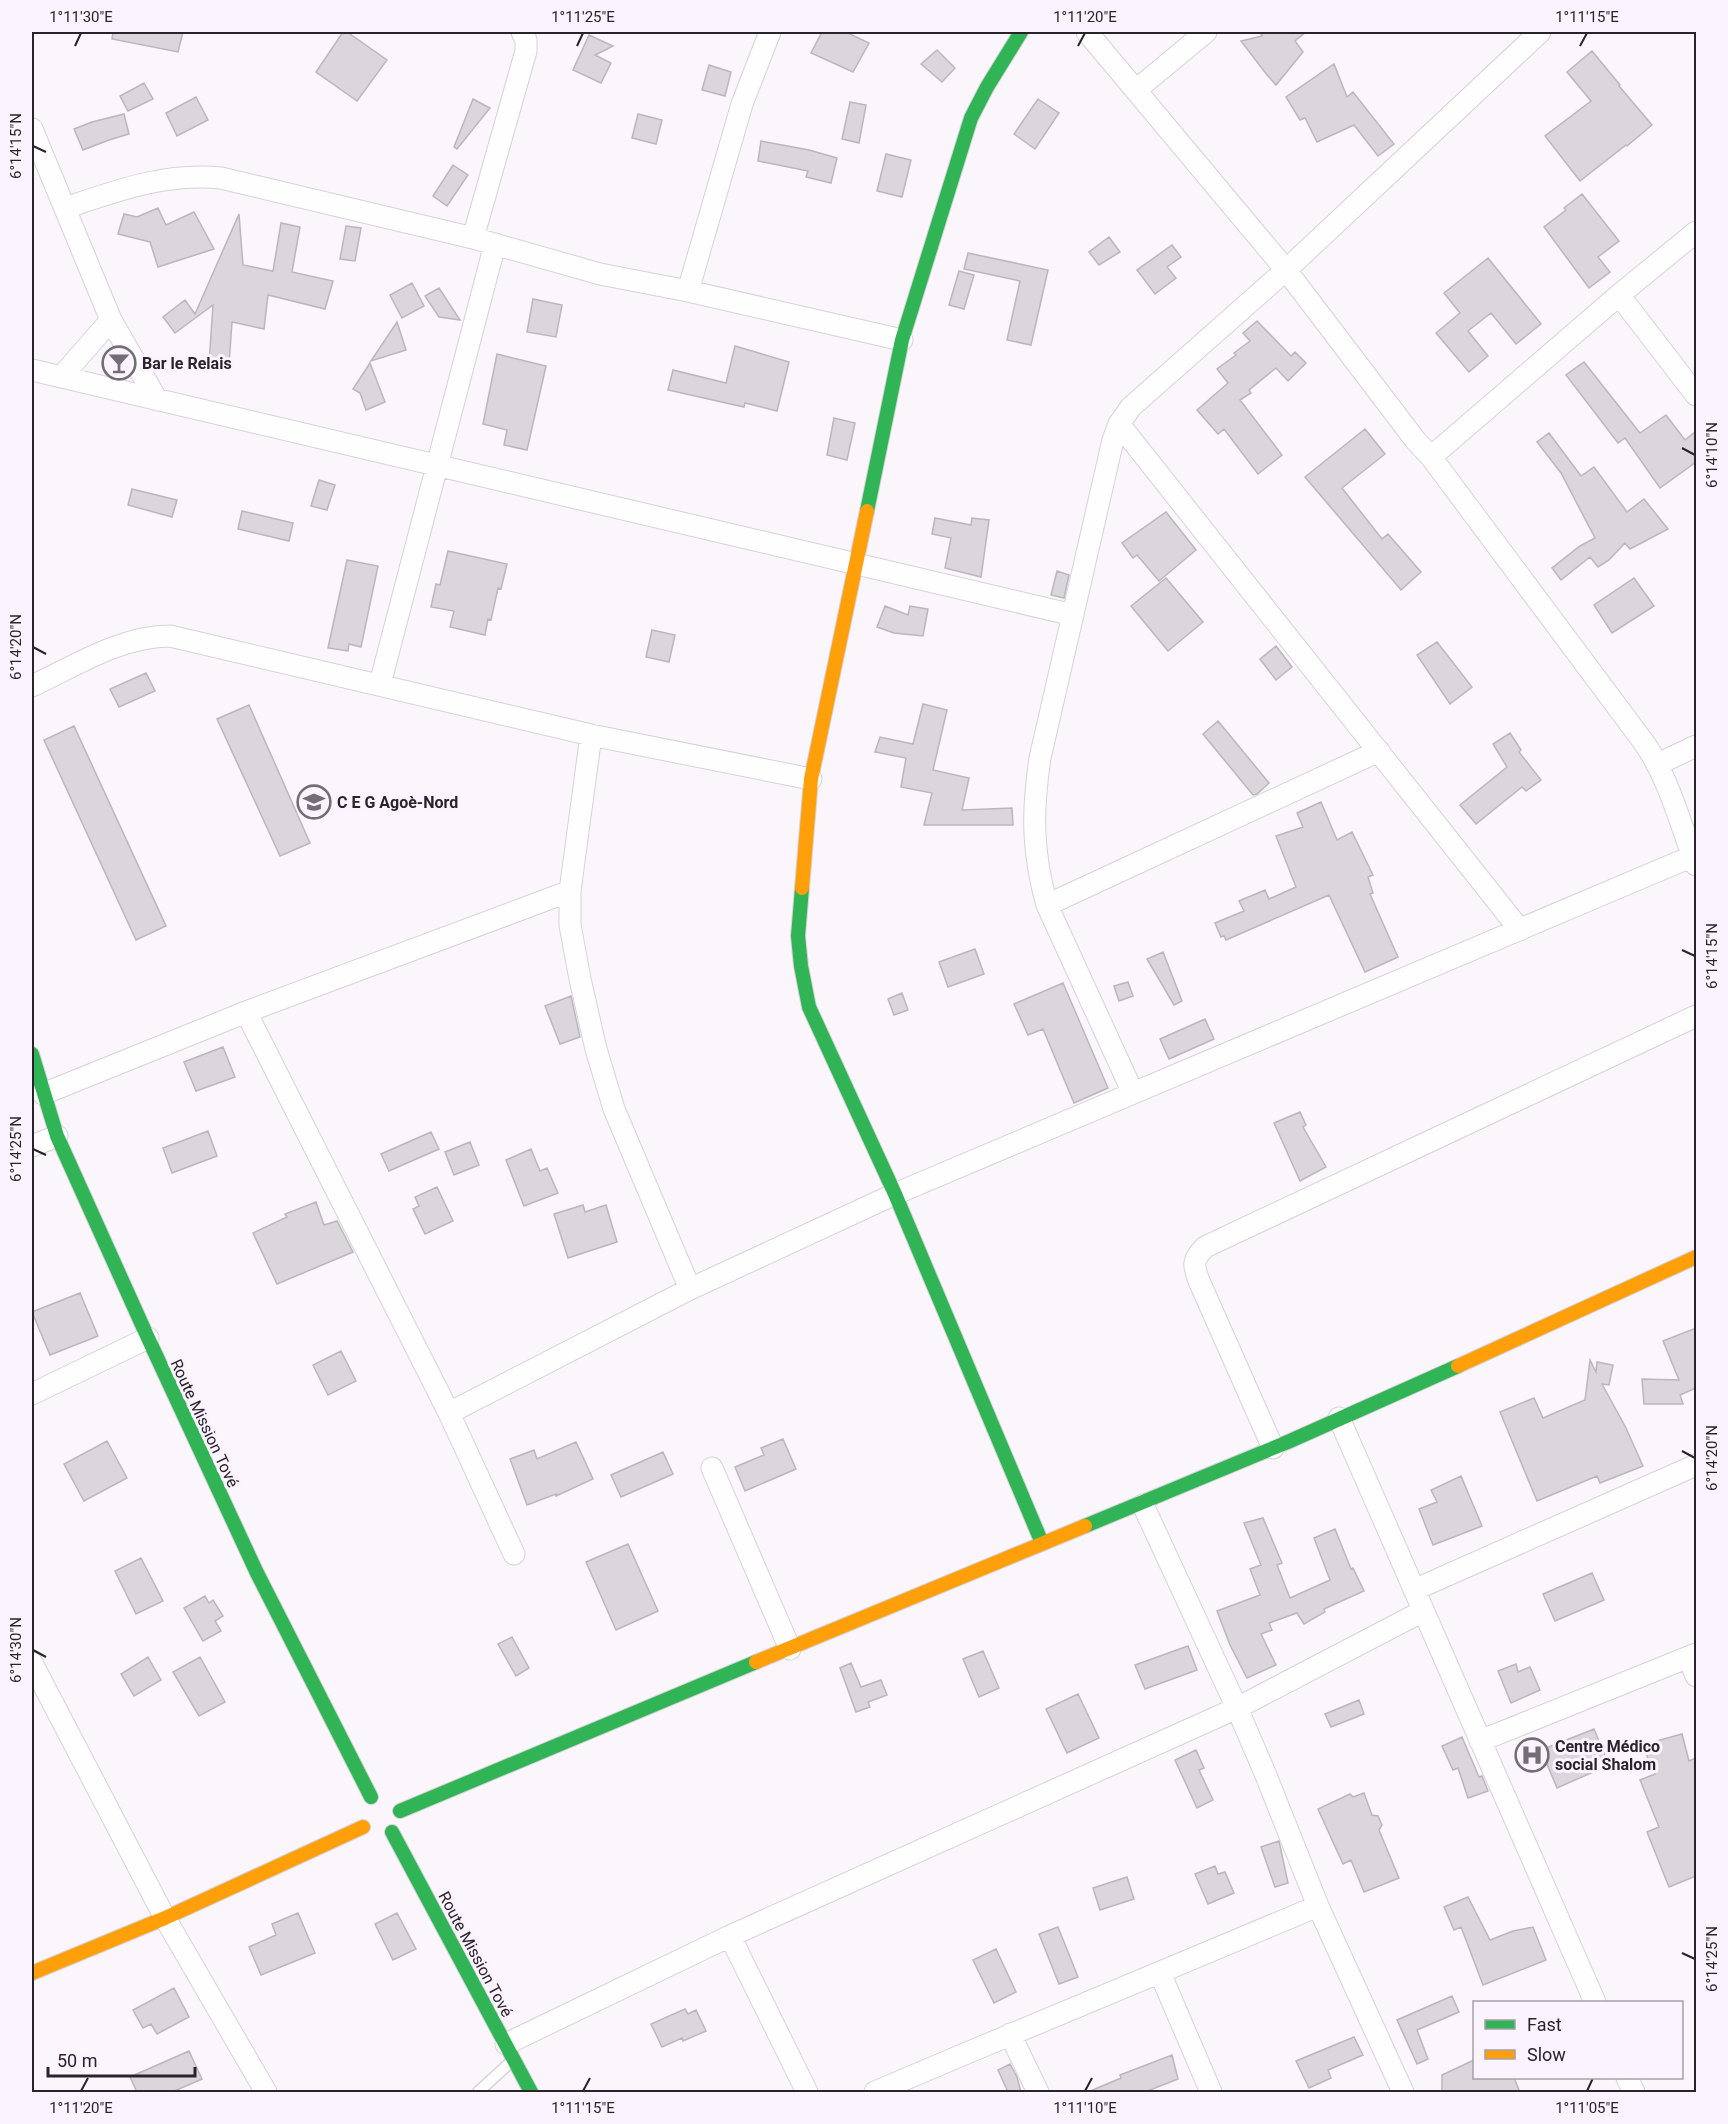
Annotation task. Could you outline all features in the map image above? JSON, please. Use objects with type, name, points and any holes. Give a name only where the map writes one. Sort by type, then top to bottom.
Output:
[{"type":"street","points":[[473,238],[526,51],[524,32]]},
{"type":"street","points":[[688,291],[742,104],[770,32]]},
{"type":"street","points":[[1021,32],[971,118],[902,340],[811,779],[798,936],[809,1007],[895,1194],[1042,1543]]},
{"type":"street","points":[[449,1413],[690,1289],[895,1194],[1520,930],[1695,860],[1658,764],[1431,457],[1416,441],[1286,270],[1088,32]]},
{"type":"street","points":[[1136,90],[1206,32]]},
{"type":"street","points":[[1133,1093],[1047,905],[1034,845],[1034,797],[1040,758],[1113,440],[1119,423],[1131,407],[1286,270],[1540,32]]},
{"type":"street","points":[[32,129],[111,320],[157,400]]},
{"type":"street","points":[[65,208],[138,185],[187,176],[204,176],[256,185],[473,238],[600,274],[688,291],[902,340]]},
{"type":"street","points":[[1431,457],[1619,295],[1696,232]]},
{"type":"street","points":[[380,684],[495,244]]},
{"type":"street","points":[[1619,295],[1696,395]]},
{"type":"street","points":[[62,376],[111,320]]},
{"type":"street","points":[[32,370],[1073,615]]},
{"type":"street","points":[[1119,423],[1520,930]]},
{"type":"street","points":[[32,686],[130,640],[150,636],[170,636],[591,735],[811,779]]},
{"type":"street","points":[[591,735],[570,891],[570,925],[596,1049],[614,1109],[690,1289]]},
{"type":"street","points":[[1658,764],[1696,746]]},
{"type":"street","points":[[1047,905],[1379,751]]},
{"type":"street","points":[[43,1094],[246,1012],[570,891]]},
{"type":"street","points":[[246,1012],[449,1413],[514,1554]]},
{"type":"street","points":[[1273,1448],[1194,1268],[1197,1255],[1204,1247],[1696,1016]]},
{"type":"street","name":"Route Mission Tové","points":[[32,1054],[57,1136],[148,1338],[257,1573],[374,1801]]},
{"type":"street","points":[[32,1146],[57,1136]]},
{"type":"street","points":[[400,1811],[397,1827],[384,1835],[376,1836],[369,1832],[363,1827],[360,1819],[374,1801],[400,1811],[1042,1543],[1143,1504],[1273,1448],[1696,1257]]},
{"type":"street","points":[[32,1394],[148,1338]]},
{"type":"street","points":[[1339,1418],[1595,2001]]},
{"type":"street","points":[[1414,1590],[1696,1465]]},
{"type":"street","points":[[712,1468],[790,1649]]},
{"type":"street","points":[[1143,1504],[1237,1708],[1318,1906],[1403,2092]]},
{"type":"street","points":[[509,2052],[730,1936],[1237,1708],[1423,1611]]},
{"type":"street","points":[[32,1663],[165,1918],[265,2092]]},
{"type":"street","points":[[1480,1741],[1694,1663]]},
{"type":"street","points":[[32,1973],[165,1918],[363,1827]]},
{"type":"street","name":"Route Mission Tové","points":[[392,1832],[531,2092]]},
{"type":"street","points":[[875,2092],[1318,1906]]},
{"type":"street","points":[[730,1936],[807,2092]]},
{"type":"street","points":[[1160,1973],[1210,2092]]},
{"type":"street","points":[[1010,2034],[1038,2092]]},
{"type":"lane","points":[[478,2092],[509,2052]]},
{"type":"building","points":[[113,32],[183,32],[178,52],[112,39]]},
{"type":"building","points":[[343,32],[347,32],[387,60],[357,101],[316,72]]},
{"type":"building","points":[[822,32],[846,32],[869,43],[853,72],[811,53]]},
{"type":"building","points":[[1260,32],[1306,32],[1295,41],[1303,52],[1276,85],[1241,41],[1262,36]]},
{"type":"building","points":[[589,35],[613,46],[595,55],[611,63],[601,83],[573,70]]},
{"type":"building","points":[[937,50],[955,68],[942,82],[921,64]]},
{"type":"building","points":[[1592,51],[1652,125],[1580,181],[1545,136],[1591,101],[1567,72]]},
{"type":"building","points":[[1334,64],[1347,97],[1353,92],[1394,144],[1378,156],[1354,125],[1317,142],[1305,118],[1300,120],[1286,97]]},
{"type":"building","points":[[709,65],[731,72],[725,96],[702,90]]},
{"type":"building","points":[[144,83],[153,99],[128,111],[120,96]]},
{"type":"building","points":[[196,97],[208,120],[177,136],[166,113]]},
{"type":"building","points":[[473,99],[490,108],[457,149],[454,147]]},
{"type":"building","points":[[1038,99],[1059,113],[1035,149],[1014,134]]},
{"type":"building","points":[[850,102],[866,105],[859,143],[842,139]]},
{"type":"building","points":[[124,114],[129,134],[83,150],[74,129]]},
{"type":"building","points":[[638,114],[662,120],[656,144],[632,138]]},
{"type":"building","points":[[761,141],[837,158],[831,183],[806,177],[808,171],[758,161]]},
{"type":"building","points":[[886,154],[911,160],[902,197],[877,191]]},
{"type":"building","points":[[453,165],[468,175],[447,206],[433,196]]},
{"type":"building","points":[[1582,194],[1619,241],[1598,257],[1610,272],[1589,288],[1544,227]]},
{"type":"building","points":[[158,208],[166,225],[194,212],[214,249],[158,267],[150,242],[118,234],[124,214],[137,217]]},
{"type":"building","points":[[239,214],[243,265],[273,271],[281,223],[300,227],[292,272],[333,281],[325,309],[268,295],[264,329],[232,322],[229,365],[209,364],[213,305],[175,333],[163,317],[185,300],[195,314]]},
{"type":"building","points":[[346,226],[361,228],[355,261],[340,259]]},
{"type":"building","points":[[1109,237],[1120,252],[1099,265],[1089,252]]},
{"type":"building","points":[[1172,245],[1181,257],[1167,267],[1176,278],[1155,294],[1137,270]]},
{"type":"building","points":[[968,253],[1048,270],[1031,345],[1007,340],[1020,281],[964,269]]},
{"type":"building","points":[[1488,258],[1541,324],[1516,344],[1491,313],[1468,331],[1488,356],[1469,372],[1436,333],[1460,313],[1444,293]]},
{"type":"building","points":[[959,271],[974,275],[964,309],[949,305]]},
{"type":"building","points":[[412,283],[424,306],[402,318],[390,295]]},
{"type":"building","points":[[439,288],[460,320],[439,317],[425,296]]},
{"type":"building","points":[[533,299],[562,305],[556,337],[527,332]]},
{"type":"building","points":[[1257,321],[1291,356],[1295,352],[1306,363],[1288,381],[1276,368],[1249,390],[1251,393],[1240,400],[1282,455],[1258,474],[1224,429],[1218,434],[1197,410],[1228,383],[1217,369],[1250,341],[1243,333]]},
{"type":"building","points":[[397,322],[406,350],[371,361]]},
{"type":"building","points":[[735,346],[789,362],[777,411],[745,403],[744,407],[668,390],[673,370],[726,383]]},
{"type":"building","points":[[497,354],[546,366],[527,450],[504,445],[507,430],[483,424]]},
{"type":"building","points":[[1584,362],[1640,433],[1666,415],[1685,440],[1696,431],[1696,462],[1660,488],[1625,438],[1618,443],[1566,375]]},
{"type":"building","points":[[370,363],[385,402],[366,410],[360,393],[353,389]]},
{"type":"building","points":[[834,418],[855,423],[847,460],[827,455]]},
{"type":"building","points":[[1365,429],[1385,454],[1342,488],[1382,539],[1388,534],[1421,572],[1401,590],[1305,477]]},
{"type":"building","points":[[1549,433],[1581,476],[1594,467],[1627,512],[1644,499],[1668,529],[1630,549],[1625,543],[1609,560],[1598,567],[1590,557],[1561,580],[1552,568],[1580,546],[1595,538],[1561,473],[1537,442]]},
{"type":"building","points":[[319,480],[335,485],[327,510],[311,506]]},
{"type":"building","points":[[132,489],[177,500],[172,517],[128,505]]},
{"type":"building","points":[[242,511],[293,523],[289,541],[238,529]]},
{"type":"building","points":[[1166,512],[1196,550],[1159,581],[1137,555],[1133,558],[1122,543]]},
{"type":"building","points":[[935,518],[971,525],[972,518],[989,520],[981,577],[945,568],[951,538],[932,534]]},
{"type":"building","points":[[448,551],[507,564],[501,589],[498,588],[491,620],[488,619],[485,635],[450,627],[454,611],[431,607],[436,584],[440,585]]},
{"type":"building","points":[[347,560],[378,566],[361,647],[349,644],[348,651],[328,648]]},
{"type":"building","points":[[1057,571],[1069,575],[1064,598],[1051,595]]},
{"type":"building","points":[[1166,578],[1203,622],[1168,651],[1131,606]]},
{"type":"building","points":[[1634,578],[1654,606],[1612,633],[1594,605]]},
{"type":"building","points":[[885,606],[908,615],[910,606],[928,609],[923,636],[894,633],[877,627]]},
{"type":"building","points":[[652,630],[675,635],[669,662],[646,657]]},
{"type":"building","points":[[1437,642],[1472,687],[1450,704],[1417,655]]},
{"type":"building","points":[[1276,646],[1292,667],[1276,680],[1260,659]]},
{"type":"building","points":[[146,673],[155,691],[119,707],[110,689]]},
{"type":"building","points":[[923,704],[947,710],[933,770],[969,778],[962,810],[1012,808],[1013,825],[924,825],[932,793],[901,787],[906,758],[875,752],[880,737],[913,744]]},
{"type":"building","points":[[249,705],[310,843],[280,856],[217,719]]},
{"type":"building","points":[[1218,721],[1269,783],[1257,794],[1253,795],[1203,734]]},
{"type":"building","points":[[74,726],[166,926],[136,940],[44,740]]},
{"type":"building","points":[[1510,733],[1521,750],[1519,752],[1541,780],[1526,791],[1522,787],[1476,824],[1460,805],[1507,767],[1493,744]]},
{"type":"building","points":[[1321,802],[1337,840],[1352,832],[1373,875],[1368,877],[1373,893],[1370,894],[1398,957],[1365,972],[1329,895],[1226,940],[1224,936],[1221,937],[1215,923],[1244,911],[1239,901],[1265,890],[1269,899],[1296,887],[1276,836],[1303,827],[1297,813]]},
{"type":"building","points":[[975,949],[984,974],[948,987],[939,962]]},
{"type":"building","points":[[1163,952],[1182,1001],[1174,1005],[1147,959]]},
{"type":"building","points":[[1128,982],[1133,996],[1119,1001],[1114,986]]},
{"type":"building","points":[[1063,983],[1108,1088],[1074,1103],[1043,1029],[1028,1035],[1014,1004]]},
{"type":"building","points":[[902,993],[908,1010],[894,1015],[888,999]]},
{"type":"building","points":[[571,996],[580,1037],[560,1044],[545,1006]]},
{"type":"building","points":[[1205,1019],[1214,1039],[1169,1059],[1160,1039]]},
{"type":"building","points":[[223,1047],[235,1077],[196,1091],[184,1062]]},
{"type":"building","points":[[1300,1112],[1306,1125],[1303,1127],[1326,1167],[1300,1181],[1274,1123]]},
{"type":"building","points":[[208,1131],[217,1156],[172,1173],[163,1148]]},
{"type":"building","points":[[431,1132],[439,1149],[389,1171],[381,1154]]},
{"type":"building","points":[[470,1142],[479,1165],[454,1175],[445,1152]]},
{"type":"building","points":[[531,1149],[540,1171],[547,1168],[558,1193],[524,1206],[506,1160]]},
{"type":"building","points":[[437,1187],[453,1221],[425,1234],[413,1209],[419,1206],[415,1197]]},
{"type":"building","points":[[316,1202],[324,1225],[337,1221],[353,1252],[277,1284],[253,1233],[287,1217],[285,1214]]},
{"type":"building","points":[[583,1205],[585,1212],[606,1205],[617,1242],[568,1258],[554,1214]]},
{"type":"building","points":[[80,1293],[98,1336],[50,1355],[32,1312]]},
{"type":"building","points":[[1696,1328],[1696,1388],[1680,1395],[1683,1404],[1644,1404],[1642,1379],[1679,1380],[1663,1341]]},
{"type":"building","points":[[341,1351],[356,1381],[328,1395],[313,1365]]},
{"type":"building","points":[[1590,1360],[1596,1372],[1597,1362],[1613,1365],[1609,1385],[1602,1384],[1643,1466],[1600,1483],[1597,1476],[1537,1501],[1500,1412],[1534,1398],[1543,1418],[1585,1400]]},
{"type":"building","points":[[783,1439],[796,1469],[745,1491],[735,1467],[764,1455],[761,1448]]},
{"type":"building","points":[[107,1441],[127,1478],[84,1501],[64,1464]]},
{"type":"building","points":[[576,1442],[593,1479],[556,1496],[556,1494],[527,1505],[510,1459],[534,1450],[537,1459]]},
{"type":"building","points":[[663,1452],[673,1474],[621,1497],[611,1475]]},
{"type":"building","points":[[1461,1476],[1482,1526],[1433,1545],[1419,1509],[1437,1502],[1431,1490]]},
{"type":"building","points":[[1263,1518],[1282,1563],[1277,1565],[1290,1598],[1330,1580],[1314,1538],[1335,1529],[1351,1569],[1353,1568],[1364,1591],[1324,1609],[1325,1612],[1304,1624],[1297,1613],[1269,1623],[1272,1630],[1261,1634],[1276,1665],[1247,1678],[1230,1645],[1217,1611],[1260,1595],[1250,1569],[1261,1565],[1244,1523]]},
{"type":"building","points":[[628,1544],[658,1611],[616,1630],[586,1562]]},
{"type":"building","points":[[141,1558],[163,1601],[136,1614],[115,1571]]},
{"type":"building","points":[[1592,1573],[1604,1600],[1555,1621],[1543,1594]]},
{"type":"building","points":[[205,1596],[209,1603],[213,1600],[223,1616],[215,1621],[221,1631],[203,1641],[184,1608]]},
{"type":"building","points":[[512,1637],[529,1668],[516,1676],[498,1644]]},
{"type":"building","points":[[1188,1646],[1197,1670],[1145,1689],[1135,1665]]},
{"type":"building","points":[[983,1651],[999,1688],[979,1697],[963,1659]]},
{"type":"building","points":[[148,1657],[161,1680],[134,1696],[121,1674]]},
{"type":"building","points":[[200,1657],[225,1702],[199,1716],[173,1672]]},
{"type":"building","points":[[851,1663],[861,1687],[881,1680],[887,1695],[868,1702],[870,1707],[856,1712],[840,1668]]},
{"type":"building","points":[[1516,1664],[1518,1672],[1530,1667],[1540,1690],[1511,1703],[1498,1671]]},
{"type":"building","points":[[1078,1694],[1099,1738],[1067,1753],[1046,1709]]},
{"type":"building","points":[[1359,1700],[1364,1714],[1331,1727],[1325,1714]]},
{"type":"building","points":[[1594,1729],[1609,1765],[1557,1788],[1541,1750]]},
{"type":"building","points":[[1682,1734],[1689,1761],[1696,1758],[1696,1876],[1669,1887],[1647,1832],[1659,1827],[1640,1780],[1655,1774],[1642,1745]]},
{"type":"building","points":[[1462,1737],[1479,1777],[1482,1776],[1488,1791],[1468,1798],[1458,1768],[1453,1770],[1442,1746]]},
{"type":"building","points":[[1196,1750],[1204,1768],[1199,1770],[1213,1800],[1197,1808],[1175,1760]]},
{"type":"building","points":[[1364,1793],[1372,1815],[1378,1816],[1382,1825],[1379,1830],[1399,1878],[1364,1892],[1351,1860],[1343,1864],[1318,1809],[1350,1794],[1353,1797]]},
{"type":"building","points":[[1279,1841],[1288,1883],[1275,1887],[1261,1847]]},
{"type":"building","points":[[1215,1866],[1218,1874],[1225,1872],[1234,1893],[1208,1904],[1195,1874]]},
{"type":"building","points":[[1127,1877],[1134,1899],[1100,1910],[1093,1888]]},
{"type":"building","points":[[1468,1897],[1490,1940],[1513,1931],[1533,1927],[1546,1960],[1483,1985],[1461,1927],[1454,1930],[1444,1907]]},
{"type":"building","points":[[298,1913],[315,1953],[261,1975],[249,1947],[276,1935],[272,1924]]},
{"type":"building","points":[[397,1913],[416,1949],[393,1960],[375,1924]]},
{"type":"building","points":[[1058,1927],[1078,1977],[1059,1984],[1039,1934]]},
{"type":"building","points":[[996,1949],[1016,1992],[994,2003],[973,1960]]},
{"type":"building","points":[[174,1988],[189,2017],[157,2034],[151,2024],[143,2028],[133,2010]]},
{"type":"building","points":[[1452,1996],[1459,2012],[1417,2030],[1428,2059],[1417,2064],[1397,2020]]},
{"type":"building","points":[[685,2009],[688,2014],[696,2010],[706,2031],[662,2047],[651,2024]]},
{"type":"building","points":[[1354,2037],[1363,2055],[1328,2070],[1331,2078],[1309,2088],[1296,2061]]},
{"type":"building","points":[[189,2051],[202,2079],[172,2092],[137,2092],[130,2077]]},
{"type":"building","points":[[1172,2055],[1178,2079],[1145,2092],[1088,2092],[1121,2078],[1120,2075]]},
{"type":"building","points":[[1473,2060],[1473,2079],[1514,2079],[1520,2092],[1442,2092],[1442,2075]]},
{"type":"building","points":[[1010,2064],[1021,2092],[1008,2092],[998,2070]]},
{"type":"traffic: fast","points":[[867,511],[902,340],[971,118],[1021,32]]},
{"type":"traffic: fast","points":[[802,888],[798,936],[809,1007],[895,1194],[1042,1543]]},
{"type":"traffic: fast","points":[[32,1054],[57,1136],[148,1338],[257,1573],[371,1797]]},
{"type":"traffic: fast","points":[[1085,1526],[1290,1441],[1458,1366]]},
{"type":"traffic: fast","points":[[400,1811],[756,1662]]},
{"type":"traffic: fast","points":[[392,1832],[531,2092]]},
{"type":"traffic: slow","points":[[802,888],[811,779],[867,511]]},
{"type":"traffic: slow","points":[[1458,1366],[1696,1257]]},
{"type":"traffic: slow","points":[[756,1662],[1085,1526]]},
{"type":"traffic: slow","points":[[32,1973],[165,1918],[363,1827]]},
{"type":"place","name":"Bar le Relais","points":[[119,363]]},
{"type":"place","name":"C E G Agoè-Nord","points":[[314,802]]},
{"type":"place","name":"Centre Médico social Shalom","points":[[1532,1755]]}]
